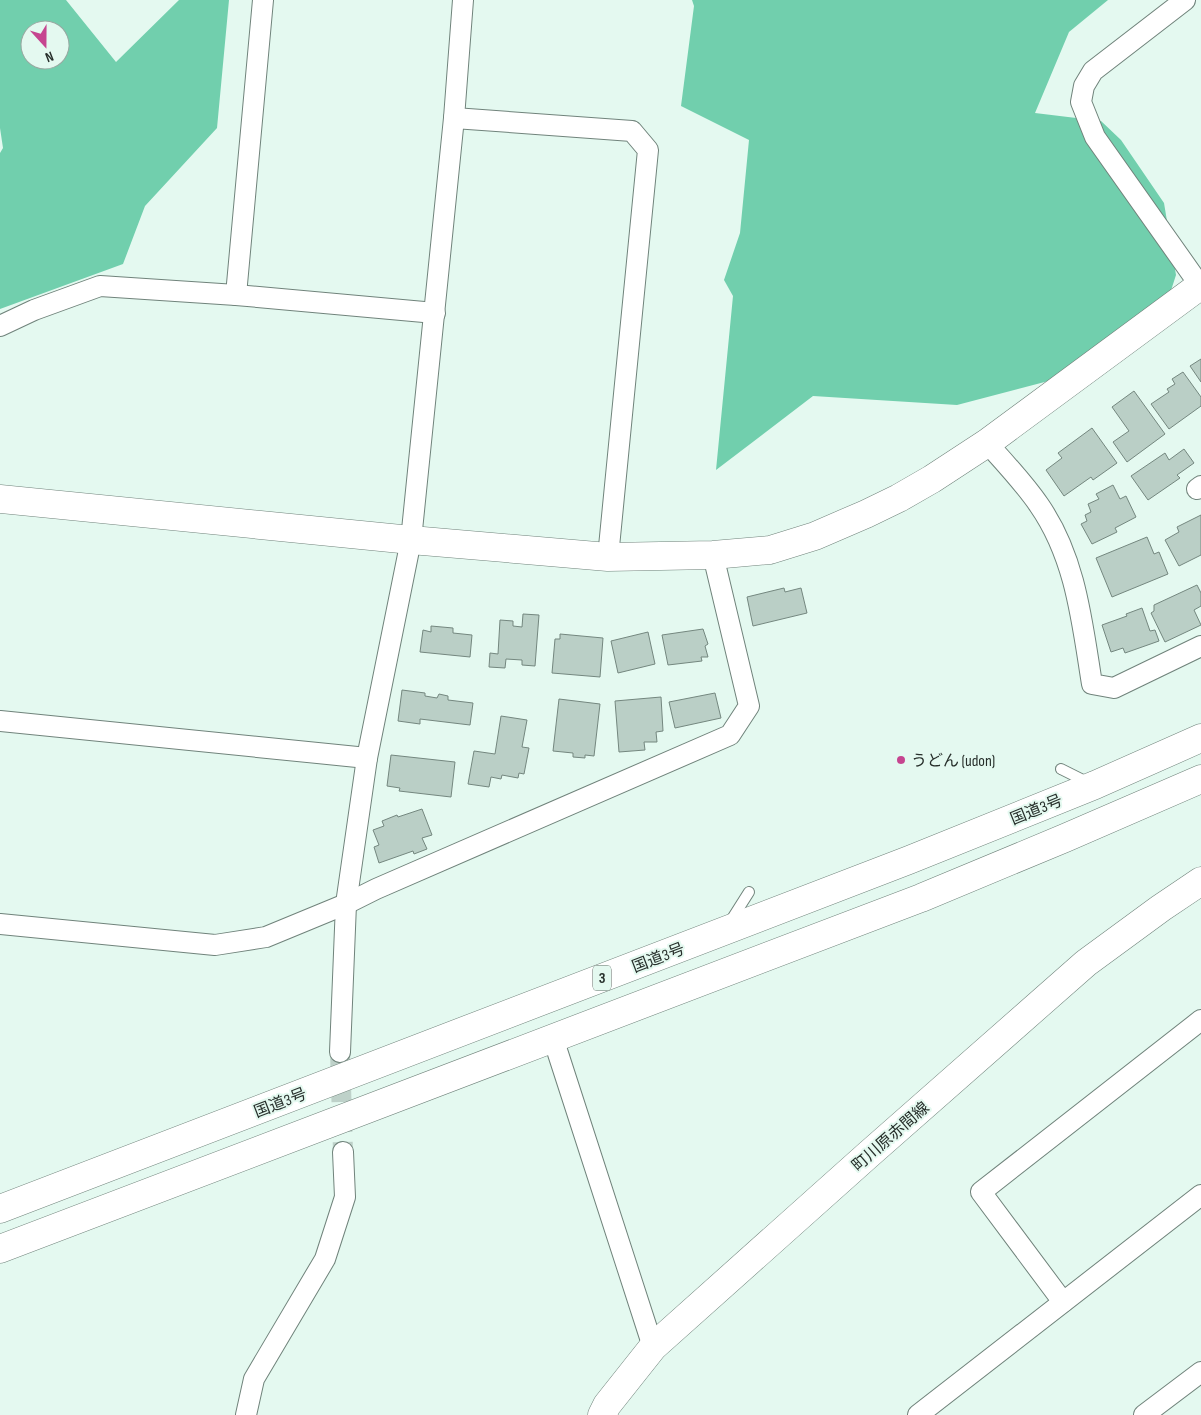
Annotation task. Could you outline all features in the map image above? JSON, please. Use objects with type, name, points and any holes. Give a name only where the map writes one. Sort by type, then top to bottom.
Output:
[{"type":"main road","points":[[0,499],[411,540],[608,557],[713,555],[770,550],[815,536],[899,498],[932,479],[988,443],[1201,286]]},
{"type":"main road","name":"国道3号","points":[[0,1210],[909,860],[1095,785],[1201,738]]},
{"type":"main road","name":"3","points":[[0,1250],[921,898],[1065,838],[1201,778]]},
{"type":"main road","name":"町川原赤間線","points":[[602,1415],[607,1405],[653,1347],[753,1256],[1079,970],[1161,908],[1201,881]]},
{"type":"street","points":[[236,295],[263,0]]},
{"type":"street","points":[[340,1052],[346,904],[367,758],[411,540],[454,118],[463,0]]},
{"type":"street","points":[[1184,0],[1093,71],[1084,86],[1081,102],[1095,136],[1201,286]]},
{"type":"street","points":[[454,118],[632,131],[648,150],[608,557]]},
{"type":"street","points":[[0,326],[34,310],[100,286],[236,295],[435,313]]},
{"type":"street","points":[[988,443],[1039,505],[1059,539],[1073,575],[1092,684],[1114,688],[1201,646]]},
{"type":"street","points":[[0,924],[215,945],[266,936],[346,904],[730,735],[749,706],[713,555]]},
{"type":"street","points":[[0,721],[367,758]]},
{"type":"street","points":[[1063,1302],[981,1192],[1201,1020]]},
{"type":"street","points":[[553,1038],[653,1347]]},
{"type":"street","points":[[246,1415],[254,1379],[325,1259],[346,1197],[343,1152]]},
{"type":"street","points":[[918,1415],[1201,1195]]},
{"type":"street","points":[[1144,1415],[1201,1372]]},
{"type":"lane","points":[[1060,769],[1095,785]]},
{"type":"lane","points":[[725,932],[749,892]]},
{"type":"green space","points":[[0,0],[66,0],[116,62],[179,0],[229,0],[217,128],[145,206],[123,264],[0,309],[0,153],[3,148],[0,128]]},
{"type":"green space","points":[[692,0],[1108,0],[1069,32],[1035,113],[1101,121],[1121,140],[1164,203],[1176,275],[1165,309],[1079,373],[957,405],[813,396],[716,470],[733,296],[724,280],[740,233],[749,140],[681,106],[694,6]]},
{"type":"building","points":[[1201,359],[1201,382],[1190,366]]},
{"type":"building","points":[[1183,372],[1201,397],[1201,406],[1169,429],[1151,404],[1169,392],[1167,389],[1175,384],[1172,379]]},
{"type":"building","points":[[1134,391],[1165,434],[1127,462],[1113,442],[1129,431],[1112,407]]},
{"type":"building","points":[[1092,428],[1117,463],[1093,480],[1091,477],[1064,496],[1046,470],[1062,458],[1058,453]]},
{"type":"building","points":[[1184,449],[1194,463],[1177,475],[1180,478],[1148,500],[1131,476],[1165,453],[1169,460]]},
{"type":"building","points":[[1113,485],[1120,499],[1126,496],[1136,517],[1115,528],[1117,532],[1092,544],[1081,524],[1087,521],[1085,515],[1091,512],[1088,504],[1099,499],[1096,494]]},
{"type":"building","points":[[1201,515],[1201,555],[1179,566],[1165,540],[1179,532],[1177,527]]},
{"type":"building","points":[[1147,537],[1154,554],[1159,552],[1168,574],[1112,597],[1096,558]]},
{"type":"building","points":[[1197,585],[1201,593],[1201,606],[1194,610],[1201,625],[1165,642],[1151,613],[1154,611],[1154,605]]},
{"type":"building","points":[[784,588],[785,592],[801,588],[807,613],[753,626],[747,597]]},
{"type":"building","points":[[1142,608],[1150,631],[1155,630],[1159,641],[1125,653],[1123,648],[1111,652],[1102,625]]},
{"type":"building","points":[[523,614],[539,615],[535,666],[522,665],[522,660],[506,659],[505,668],[489,667],[490,653],[498,654],[500,620],[513,621],[513,626],[522,627]]},
{"type":"building","points":[[431,626],[453,628],[453,633],[472,635],[470,657],[420,652],[423,630],[431,632]]},
{"type":"building","points":[[703,629],[708,644],[705,646],[708,657],[701,657],[702,661],[668,665],[662,635]]},
{"type":"building","points":[[648,632],[655,664],[618,673],[611,641]]},
{"type":"building","points":[[560,634],[603,638],[600,677],[552,673],[555,639],[560,639]]},
{"type":"building","points":[[402,690],[425,693],[425,696],[437,698],[439,694],[448,696],[448,700],[473,703],[470,725],[420,719],[420,724],[398,721]]},
{"type":"building","points":[[715,693],[721,718],[675,728],[669,702]]},
{"type":"building","points":[[661,697],[663,731],[656,732],[657,742],[644,742],[645,750],[619,752],[615,701]]},
{"type":"building","points":[[559,699],[600,704],[594,756],[585,755],[585,758],[573,757],[573,753],[553,751]]},
{"type":"building","points":[[501,716],[527,720],[522,747],[529,748],[524,774],[519,773],[518,778],[502,775],[501,779],[491,777],[489,787],[468,784],[474,751],[495,754]]},
{"type":"building","points":[[391,755],[455,762],[451,797],[399,791],[400,788],[387,786]]},
{"type":"building","points":[[422,809],[432,835],[422,838],[427,849],[414,854],[413,851],[379,863],[374,847],[379,845],[373,830],[384,826],[382,821]]},
{"type":"tunnel","points":[[340,1052],[343,1152]]},
{"type":"place","name":"うどん (udon)","points":[[901,760]]}]
